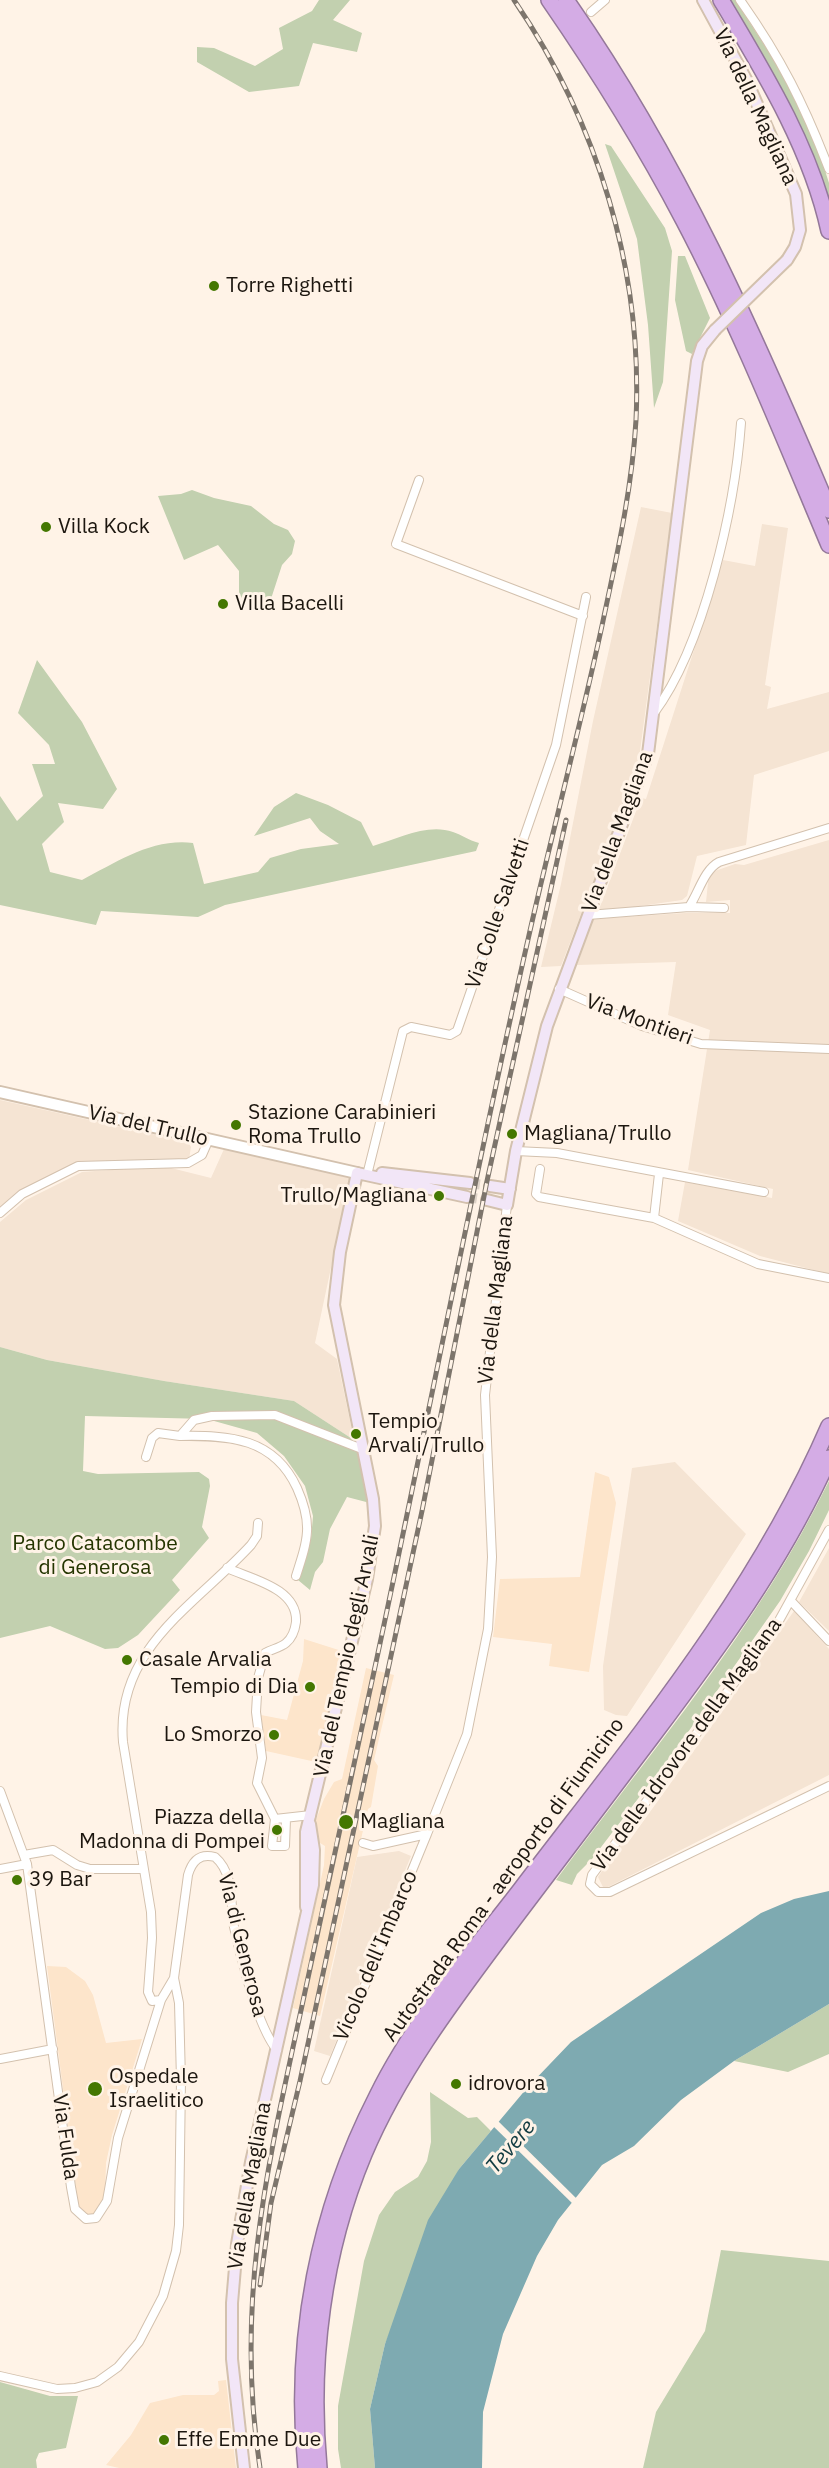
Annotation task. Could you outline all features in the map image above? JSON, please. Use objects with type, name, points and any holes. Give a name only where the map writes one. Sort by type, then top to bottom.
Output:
[{"type":"highway","points":[[549,0],[625,117],[685,222],[735,328],[829,545]]},
{"type":"highway","points":[[566,0],[636,108],[711,244],[829,510]]},
{"type":"highway","points":[[721,0],[773,90],[800,145],[816,186],[829,231]]},
{"type":"highway","name":"Autostrada Roma - aeroporto di Fiumicino","points":[[306,2468],[309,2400],[334,2247],[383,2098],[429,2011],[732,1605],[789,1510],[829,1426]]},
{"type":"highway","name":"Autostrada Roma - aeroporto di Fiumicino","points":[[383,2098],[738,1621],[794,1529],[829,1458]]},
{"type":"highway","name":"Autostrada Roma - aeroporto di Fiumicino","points":[[309,2400],[320,2468]]},
{"type":"main road","name":"Via della Magliana","points":[[507,1204],[516,1151],[541,1047],[559,989],[646,762],[697,361],[704,343],[715,330],[787,260],[795,247],[800,231],[796,194],[756,99],[703,0]]},
{"type":"main road","name":"Via del Trullo","points":[[362,1174],[404,1174],[470,1183]]},
{"type":"main road","name":"Via del Trullo","points":[[362,1174],[467,1197]]},
{"type":"main road","name":"Via del Tempio degli Arvali","points":[[310,1818],[372,1558],[375,1513],[334,1305],[340,1252],[362,1174]]},
{"type":"main road","points":[[490,1186],[510,1188]]},
{"type":"main road","points":[[488,1200],[507,1204]]},
{"type":"main road","name":"Via della Magliana","points":[[244,2468],[232,2359],[234,2275],[246,2187],[315,1866],[310,1818]]},
{"type":"street","points":[[591,12],[605,0]]},
{"type":"street","points":[[740,0],[779,57],[812,123],[829,170]]},
{"type":"street","name":"Via della Magliana","points":[[653,714],[671,691],[680,670],[716,564],[738,458],[741,423]]},
{"type":"street","points":[[419,480],[396,544],[583,616]]},
{"type":"street","name":"Via Colle Salvetti","points":[[362,1174],[403,1031],[411,1027],[450,1035],[457,1031],[556,745],[586,597]]},
{"type":"street","points":[[689,906],[701,890],[706,872],[718,862],[829,828]]},
{"type":"street","points":[[588,915],[689,906],[724,908]]},
{"type":"street","name":"Via Montieri","points":[[559,989],[642,1026],[701,1044],[829,1049]]},
{"type":"street","name":"Via del Trullo","points":[[0,1092],[362,1174]]},
{"type":"street","points":[[0,1213],[22,1194],[78,1166],[188,1163],[202,1155],[209,1139]]},
{"type":"street","points":[[516,1151],[557,1153],[764,1192]]},
{"type":"street","points":[[540,1169],[536,1194],[539,1197],[654,1218],[758,1263],[829,1278]]},
{"type":"street","points":[[654,1218],[659,1174]]},
{"type":"street","name":"Via della Magliana","points":[[427,1834],[466,1734],[488,1629],[492,1557],[485,1395],[507,1204]]},
{"type":"street","points":[[180,1436],[194,1420],[212,1416],[275,1415],[362,1449]]},
{"type":"street","points":[[146,1456],[152,1438],[158,1433],[237,1439],[266,1450],[282,1462],[309,1515],[305,1548],[296,1576]]},
{"type":"street","points":[[178,1998],[171,1991],[161,2000],[152,2001],[148,1992],[152,1925],[123,1742],[122,1721],[125,1704],[139,1663],[148,1647],[255,1540],[258,1523]]},
{"type":"street","name":"Via delle Idrovore della Magliana","points":[[829,1530],[791,1601],[723,1700],[592,1875],[590,1884],[598,1892],[610,1892],[829,1786]]},
{"type":"street","points":[[227,1568],[274,1588],[294,1606],[296,1618],[292,1636],[281,1647],[265,1653],[261,1659],[256,1712],[262,1758],[257,1783],[275,1818],[272,1846],[285,1846],[286,1819]]},
{"type":"street","points":[[791,1601],[829,1641]]},
{"type":"street","name":"Via Fulda","points":[[0,1791],[27,1864],[74,2205],[80,2216],[92,2220],[101,2214],[105,2206],[118,2138],[161,2000],[174,1978]]},
{"type":"street","points":[[275,1818],[310,1818]]},
{"type":"street","points":[[363,1843],[373,1846],[427,1834]]},
{"type":"street","name":"Vicolo dell'Imbarco","points":[[326,2080],[427,1834]]},
{"type":"street","points":[[24,1855],[53,1850],[84,1868],[143,1869]]},
{"type":"street","name":"Via di Generosa","points":[[0,2376],[44,2387],[80,2387],[97,2382],[112,2372],[139,2342],[163,2296],[176,2251],[179,2225],[181,2080],[178,1998],[174,1978],[188,1875],[199,1858],[212,1856],[225,1870],[240,1949],[266,2035],[277,2050]]},
{"type":"street","points":[[0,1869],[27,1864]]},
{"type":"street","points":[[0,2059],[53,2049]]},
{"type":"shaded area","points":[[641,507],[672,513],[638,766],[561,966],[541,967],[561,884],[593,721]]},
{"type":"shaded area","points":[[762,524],[788,528],[765,685],[771,687],[767,709],[829,692],[829,751],[754,775],[746,845],[697,856],[687,896],[682,900],[598,912],[641,798],[646,799],[723,560],[755,566]]},
{"type":"shaded area","points":[[829,840],[829,1274],[760,1256],[678,1221],[685,1182],[772,1198],[773,1189],[688,1170],[710,1030],[668,1015],[676,962],[577,965],[593,919],[685,913],[730,913],[730,900],[706,902],[709,873]]},
{"type":"shaded area","points":[[0,1100],[188,1142],[191,1147],[189,1159],[76,1164],[0,1208]]},
{"type":"shaded area","points":[[224,1149],[350,1178],[315,1343],[337,1359],[354,1440],[294,1401],[47,1360],[0,1347],[0,1222],[26,1200],[82,1172],[163,1166],[211,1178]]},
{"type":"shaded area","points":[[675,1462],[746,1534],[627,1716],[616,1715],[604,1710],[603,1666],[632,1468]]},
{"type":"shaded area","points":[[595,1472],[609,1477],[616,1503],[589,1672],[549,1666],[552,1644],[493,1637],[500,1579],[580,1577]]},
{"type":"shaded area","points":[[829,1548],[829,1631],[799,1602]]},
{"type":"shaded area","points":[[794,1611],[829,1649],[829,1775],[604,1889],[598,1877],[622,1841],[627,1844]]},
{"type":"shaded area","points":[[304,1639],[345,1652],[316,1762],[266,1751],[261,1715],[287,1720],[303,1661]]},
{"type":"shaded area","points":[[366,1668],[394,1675],[374,1760],[378,1766],[371,1807],[368,1809],[320,2016],[293,2008],[324,1865],[325,1846],[315,1840],[315,1822],[334,1782],[342,1779]]},
{"type":"shaded area","points":[[399,1851],[411,1856],[330,2056],[314,2051],[357,1857]]},
{"type":"shaded area","name":"Ospedale Israelitico","points":[[47,1966],[66,1967],[85,1981],[93,1995],[106,2043],[142,2039],[112,2135],[106,2163],[105,2197],[96,2214],[90,2216],[79,2210]]},
{"type":"shaded area","points":[[226,2380],[236,2468],[119,2468],[106,2465],[131,2435],[150,2403],[183,2395],[214,2395],[219,2391],[218,2381]]},
{"type":"green space","points":[[319,0],[350,0],[333,20],[362,33],[357,52],[313,43],[299,86],[249,92],[197,62],[197,47],[214,48],[255,66],[283,49],[279,28],[312,11]]},
{"type":"green space","points":[[725,0],[735,0],[780,69],[819,152],[829,183],[829,213]]},
{"type":"green space","points":[[605,144],[611,146],[665,228],[672,251],[663,382],[654,408],[648,325],[637,239]]},
{"type":"green space","points":[[678,256],[685,256],[710,318],[692,354],[686,351],[675,300]]},
{"type":"green space","points":[[192,490],[214,498],[251,506],[274,524],[288,530],[295,541],[292,554],[282,565],[270,602],[256,604],[239,599],[239,571],[218,545],[184,560],[158,496],[181,494]]},
{"type":"green space","points":[[37,660],[82,722],[117,789],[103,809],[58,803],[64,822],[42,844],[50,872],[82,880],[149,848],[178,842],[193,843],[204,884],[258,872],[270,858],[301,849],[339,844],[320,831],[310,818],[254,836],[274,807],[296,793],[328,805],[361,822],[373,846],[433,829],[453,832],[479,843],[476,851],[225,905],[198,917],[101,911],[96,925],[0,905],[0,796],[17,821],[43,796],[32,764],[55,764],[49,745],[18,713]]},
{"type":"green space","name":"Parco Catacombe di Generosa","points":[[0,1347],[47,1360],[294,1401],[354,1440],[370,1503],[347,1497],[330,1529],[323,1562],[315,1572],[310,1590],[298,1580],[311,1539],[313,1516],[305,1486],[284,1456],[257,1433],[207,1419],[85,1416],[83,1471],[98,1474],[199,1472],[209,1479],[210,1486],[202,1527],[209,1538],[172,1580],[180,1590],[138,1635],[118,1648],[105,1649],[50,1626],[0,1638]]},
{"type":"green space","points":[[829,1481],[829,1510],[809,1551],[780,1601],[679,1745],[592,1859],[577,1874],[572,1885],[556,1880],[737,1637],[801,1535]]},
{"type":"green space","points":[[829,2004],[829,2054],[788,2072],[734,2061]]},
{"type":"green space","points":[[430,2092],[468,2118],[477,2117],[491,2131],[459,2169],[385,2344],[370,2409],[375,2468],[341,2468],[338,2449],[338,2406],[364,2261],[379,2215],[395,2192],[418,2177],[427,2161],[431,2142]]},
{"type":"green space","points":[[721,2250],[829,2261],[829,2468],[643,2468],[656,2412],[705,2331]]},
{"type":"green space","points":[[0,2382],[50,2396],[78,2396],[66,2448],[39,2453],[36,2460],[37,2468],[0,2468]]},
{"type":"water","name":"Tevere","points":[[829,1891],[829,2004],[734,2061],[681,2100],[634,2146],[602,2165],[558,2220],[537,2256],[503,2334],[483,2412],[482,2468],[375,2468],[370,2409],[385,2344],[428,2220],[459,2169],[527,2088],[571,2042],[761,1913],[794,1899]]},
{"type":"pier","points":[[497,2120],[578,2200],[574,2205],[492,2125]]},
{"type":"tunnel","points":[[470,1183],[490,1186]]},
{"type":"tunnel","points":[[467,1197],[487,1200]]},
{"type":"railway","points":[[260,2468],[253,2408],[251,2351],[253,2295],[258,2240],[276,2129],[506,1039],[608,596],[623,522],[634,446],[636,364],[632,309],[623,254],[609,200],[591,148],[569,97],[544,47],[514,0]]},
{"type":"railway","points":[[260,2285],[271,2203],[300,2081],[422,1511],[487,1181],[566,820]]},
{"type":"place","name":"Torre Righetti","points":[[214,286]]},
{"type":"place","name":"Villa Kock","points":[[46,527]]},
{"type":"place","name":"Villa Bacelli","points":[[223,604]]},
{"type":"place","name":"Stazione Carabinieri Roma Trullo","points":[[236,1125]]},
{"type":"place","name":"Magliana/Trullo","points":[[512,1134]]},
{"type":"place","name":"Trullo/Magliana","points":[[439,1196]]},
{"type":"place","name":"Tempio Arvali/Trullo","points":[[356,1434]]},
{"type":"place","name":"Casale Arvalia","points":[[127,1660]]},
{"type":"place","name":"Tempio di Dia","points":[[310,1687]]},
{"type":"place","name":"Lo Smorzo","points":[[274,1735]]},
{"type":"place","name":"Magliana","points":[[346,1822]]},
{"type":"place","name":"Piazza della Madonna di Pompei","points":[[277,1830]]},
{"type":"place","name":"39 Bar","points":[[17,1880]]},
{"type":"place","name":"idrovora","points":[[456,2084]]},
{"type":"place","name":"Ospedale Israelitico","points":[[95,2089]]},
{"type":"place","name":"Effe Emme Due","points":[[164,2440]]}]
